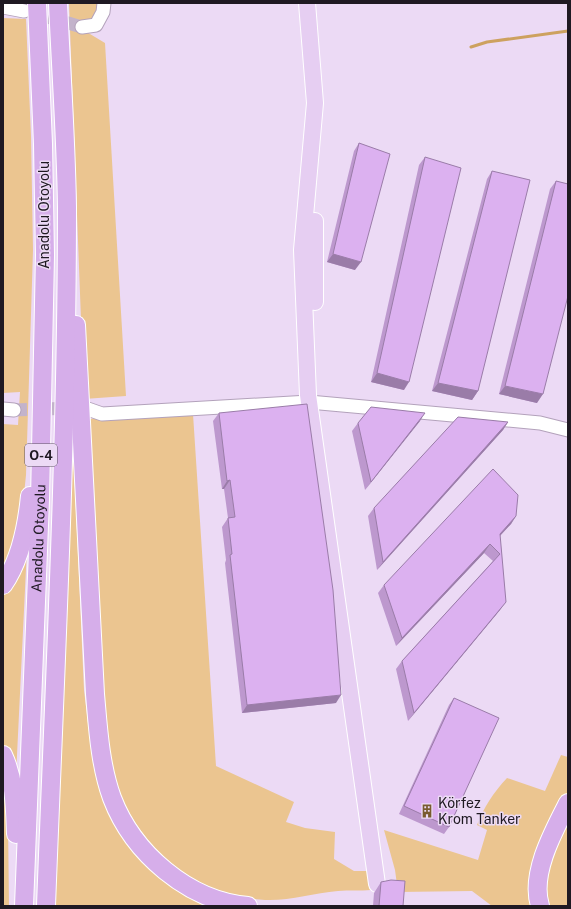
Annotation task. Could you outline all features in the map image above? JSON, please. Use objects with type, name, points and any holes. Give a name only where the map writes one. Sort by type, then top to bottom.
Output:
[{"type":"highway","name":"Anadolu Otoyolu","points":[[46,906],[58,615],[67,206],[58,3]]},
{"type":"highway","name":"Anadolu Otoyolu","points":[[24,906],[40,500],[45,247],[43,144],[30,7]]},
{"type":"highway","points":[[67,206],[76,326],[95,694],[99,739],[112,798],[120,815],[133,836],[160,866],[196,892],[225,903],[248,906]]},
{"type":"highway","points":[[3,585],[8,578],[20,549],[28,514],[42,354]]},
{"type":"highway","points":[[3,755],[8,766],[14,792],[16,842],[24,884]]},
{"type":"highway","points":[[540,906],[537,891],[542,863],[568,803]]},
{"type":"main road","points":[[307,3],[315,103],[302,250],[314,399],[382,883]]},
{"type":"main road","points":[[314,399],[314,232],[326,103],[318,3]]},
{"type":"street","points":[[82,27],[96,26],[103,12],[104,3]]},
{"type":"street","points":[[3,8],[30,7]]},
{"type":"street","points":[[568,421],[543,416],[314,399],[84,408],[102,414],[314,399],[540,423],[568,430]]},
{"type":"shaded area","points":[[69,3],[98,3],[94,19],[80,28],[105,43],[126,396],[84,399]]},
{"type":"shaded area","points":[[3,18],[26,19],[31,136],[33,250],[26,475],[22,514],[3,573],[3,424],[18,425],[20,392],[3,393]]},
{"type":"shaded area","points":[[193,414],[216,766],[294,802],[286,822],[305,828],[335,832],[334,859],[354,871],[370,871],[371,890],[338,891],[292,898],[265,900],[244,897],[204,885],[187,875],[155,848],[130,814],[119,793],[110,760],[105,709],[87,419]]},
{"type":"shaded area","points":[[73,445],[84,690],[90,740],[97,774],[167,883],[204,906],[54,906]]},
{"type":"shaded area","points":[[27,548],[16,776],[3,745],[3,596],[18,571]]},
{"type":"shaded area","points":[[561,755],[568,757],[568,793],[563,802],[535,906],[492,906],[472,891],[398,892],[395,870],[384,830],[478,860],[487,830],[477,825],[489,800],[497,789],[507,778],[545,791]]},
{"type":"shaded area","points":[[3,786],[8,820],[9,906],[3,906]]},
{"type":"shaded area","points":[[568,815],[568,906],[546,906],[543,876]]},
{"type":"building","points":[[359,143],[390,154],[361,262],[333,254]]},
{"type":"building","points":[[425,157],[461,168],[409,382],[377,373]]},
{"type":"building","points":[[492,171],[530,180],[478,391],[438,383]]},
{"type":"building","points":[[556,181],[568,184],[568,296],[543,394],[505,386]]},
{"type":"building","points":[[307,404],[333,590],[341,695],[247,705],[230,555],[232,554],[228,518],[235,517],[230,480],[227,481],[219,413]]},
{"type":"building","points":[[371,407],[425,413],[371,482],[358,423]]},
{"type":"building","points":[[458,417],[508,422],[383,562],[374,508]]},
{"type":"building","points":[[493,469],[518,495],[516,516],[500,534],[506,602],[414,713],[402,661],[500,554],[490,544],[402,638],[384,585]]},
{"type":"building","points":[[454,698],[499,718],[449,827],[404,806]]},
{"type":"building","points":[[391,880],[405,881],[403,906],[379,906],[381,882]]},
{"type":"waterway","points":[[471,47],[487,42],[568,31]]},
{"type":"tunnel","points":[[30,12],[82,27]]},
{"type":"tunnel","points":[[14,410],[73,408]]},
{"type":"place","name":"Körfez Krom Tanker","points":[[427,811]]}]
